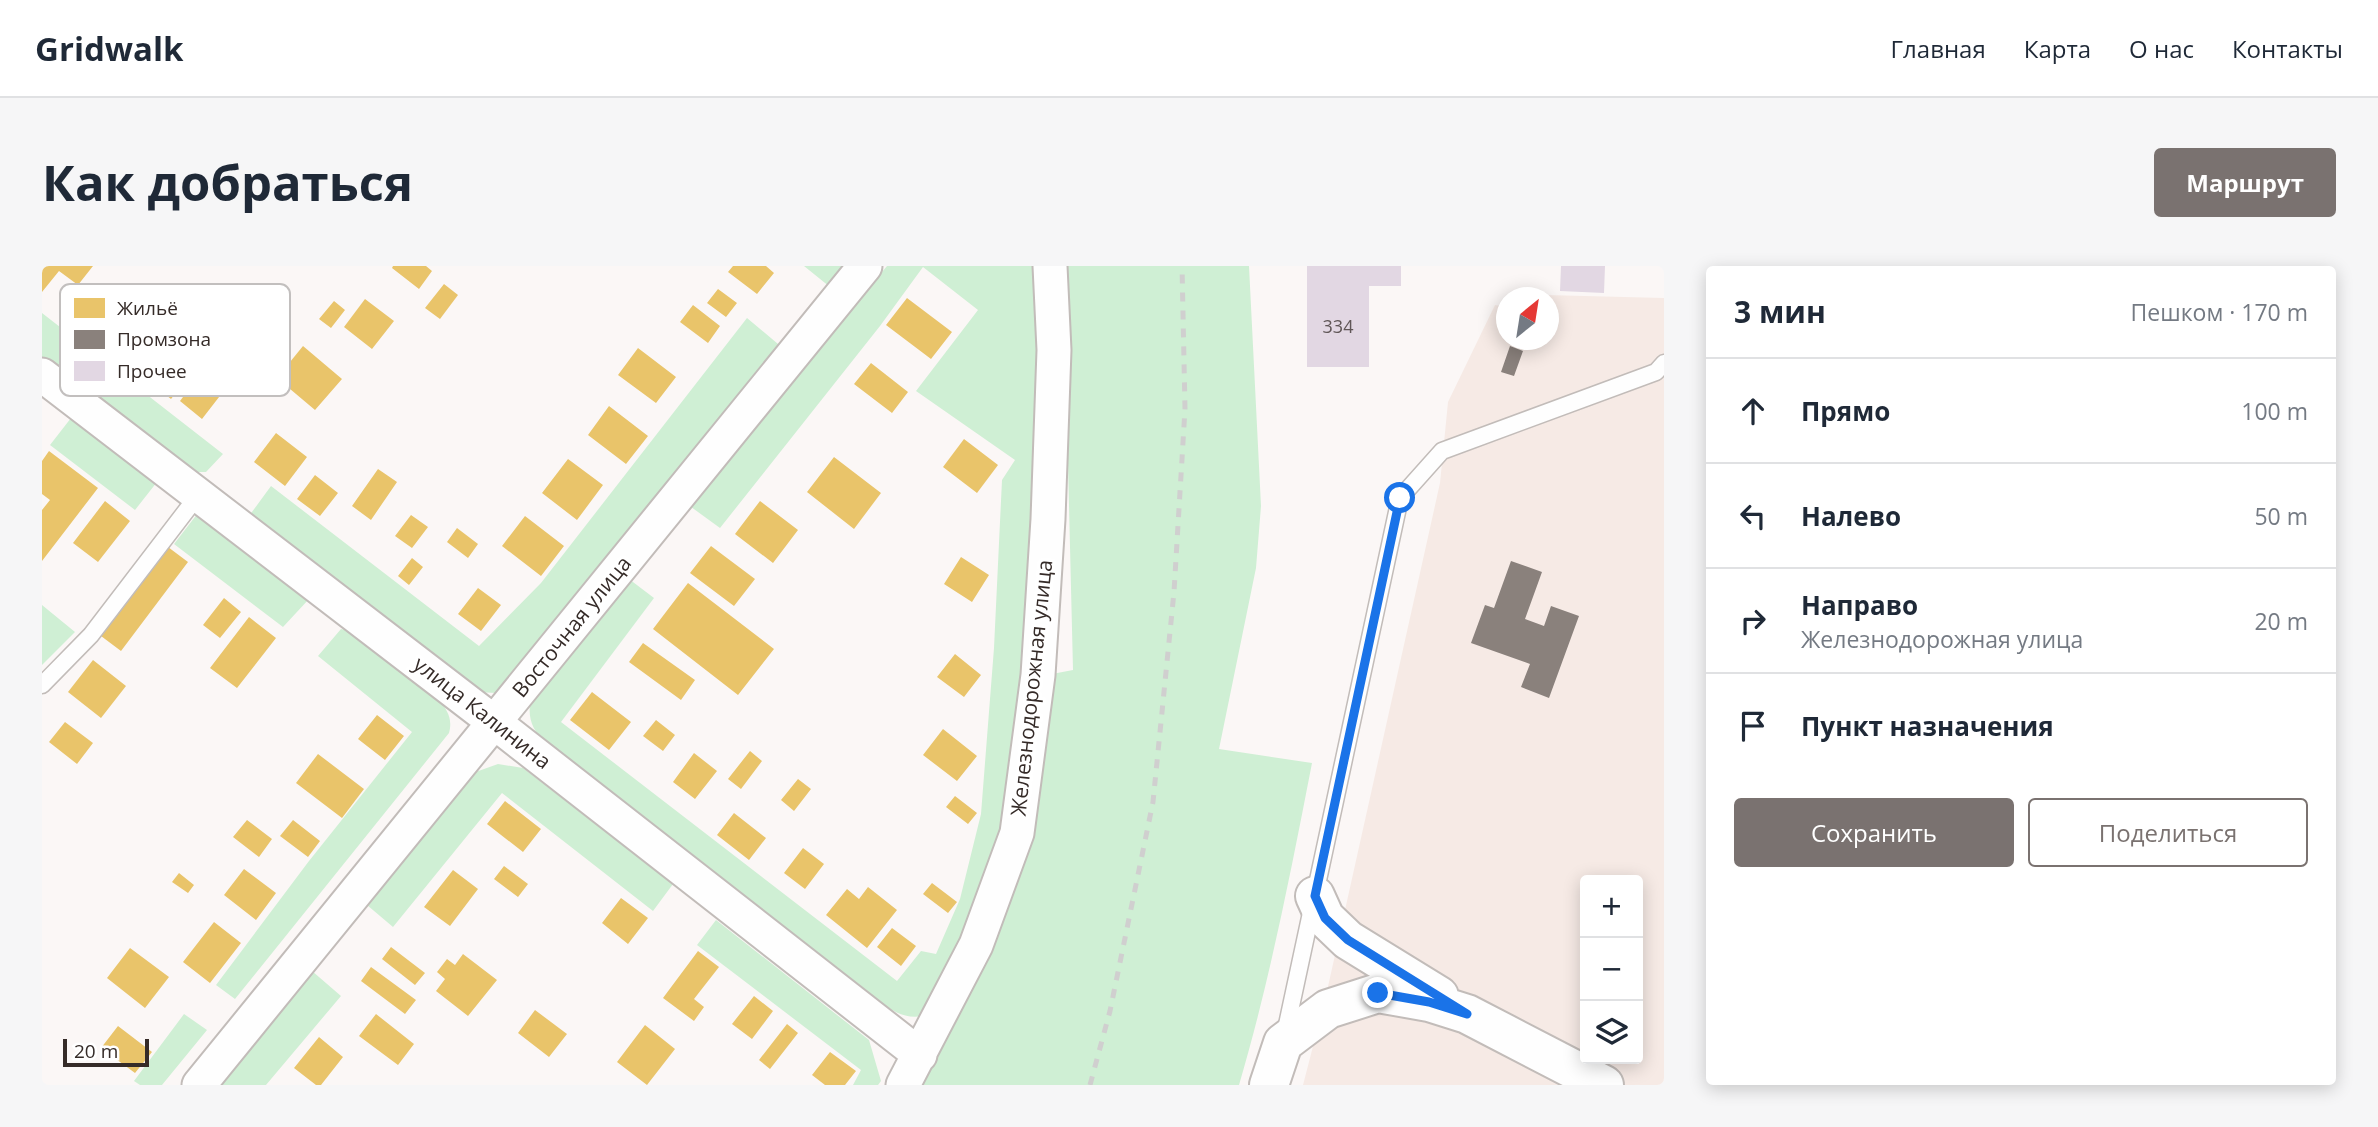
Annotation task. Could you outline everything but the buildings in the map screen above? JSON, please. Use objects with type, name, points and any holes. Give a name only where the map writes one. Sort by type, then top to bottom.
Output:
[{"type":"main road","points":[[1315,896],[1325,918],[1348,940],[1467,1014],[1604,1085]]},
{"type":"main road","points":[[1269,1085],[1283,1043],[1328,1009],[1378,993],[1429,1002],[1467,1014]]},
{"type":"street","name":"Восточная улица","points":[[199,1085],[865,266]]},
{"type":"street","name":"Железнодорожная улица","points":[[903,1085],[976,945],[1017,833],[1038,676],[1048,519],[1054,350],[1050,266]]},
{"type":"street","name":"улица Калинина","points":[[42,375],[60,389]]},
{"type":"street","name":"улица Калинина","points":[[70,396],[494,722],[920,1055]]},
{"type":"lane","points":[[1283,1043],[1400,498],[1442,451],[1656,372],[1664,363]]},
{"type":"lane","points":[[42,685],[91,635],[199,494]]},
{"type":"shaded area","points":[[1559,295],[1664,298],[1664,1085],[1303,1085],[1325,1000],[1440,483],[1448,402],[1495,305],[1496,350],[1559,350]]},
{"type":"green space","points":[[804,266],[850,266],[830,287]]},
{"type":"green space","points":[[887,266],[1041,266],[1043,317],[1019,763],[990,889],[923,1016],[917,1017],[900,1014],[880,1002],[545,743],[530,716],[530,704],[629,579],[654,598],[561,722],[897,981],[921,951],[936,954],[960,899],[981,814],[994,648],[1002,480],[1015,460],[916,391],[978,310],[923,267],[880,326],[720,528],[687,504]]},
{"type":"green space","points":[[1067,266],[1249,266],[1261,506],[1256,568],[1219,749],[1312,763],[1270,965],[1239,1085],[919,1085],[1052,674],[1073,670],[1067,423]]},
{"type":"green space","points":[[42,313],[60,327],[60,377],[42,364]]},
{"type":"green space","points":[[747,318],[784,349],[496,693],[477,692],[249,516],[271,486],[479,646],[541,583]]},
{"type":"green space","points":[[86,396],[149,396],[223,454],[206,472],[190,472]]},
{"type":"green space","points":[[71,418],[157,482],[135,510],[50,445]]},
{"type":"green space","points":[[198,513],[309,599],[283,627],[174,544]]},
{"type":"green space","points":[[42,605],[75,632],[42,665]]},
{"type":"green space","points":[[341,629],[353,632],[438,698],[448,714],[449,733],[235,999],[216,985],[309,861],[412,732],[318,656]]},
{"type":"green space","points":[[498,764],[523,768],[673,884],[653,911],[502,793],[393,927],[367,905],[470,774]]},
{"type":"green space","points":[[716,920],[869,1040],[881,1081],[878,1085],[853,1085],[861,1070],[697,945]]},
{"type":"green space","points":[[312,971],[341,996],[266,1085],[220,1085]]},
{"type":"green space","points":[[184,1014],[207,1030],[162,1085],[140,1085],[134,1081]]},
{"type":"railway","points":[[1090,1085],[1110,1011],[1153,802],[1174,592],[1185,409],[1182,266]]},
{"type":"route","points":[[1378,993],[1429,1002],[1467,1014],[1348,940],[1325,918],[1315,896],[1400,498]]}]
